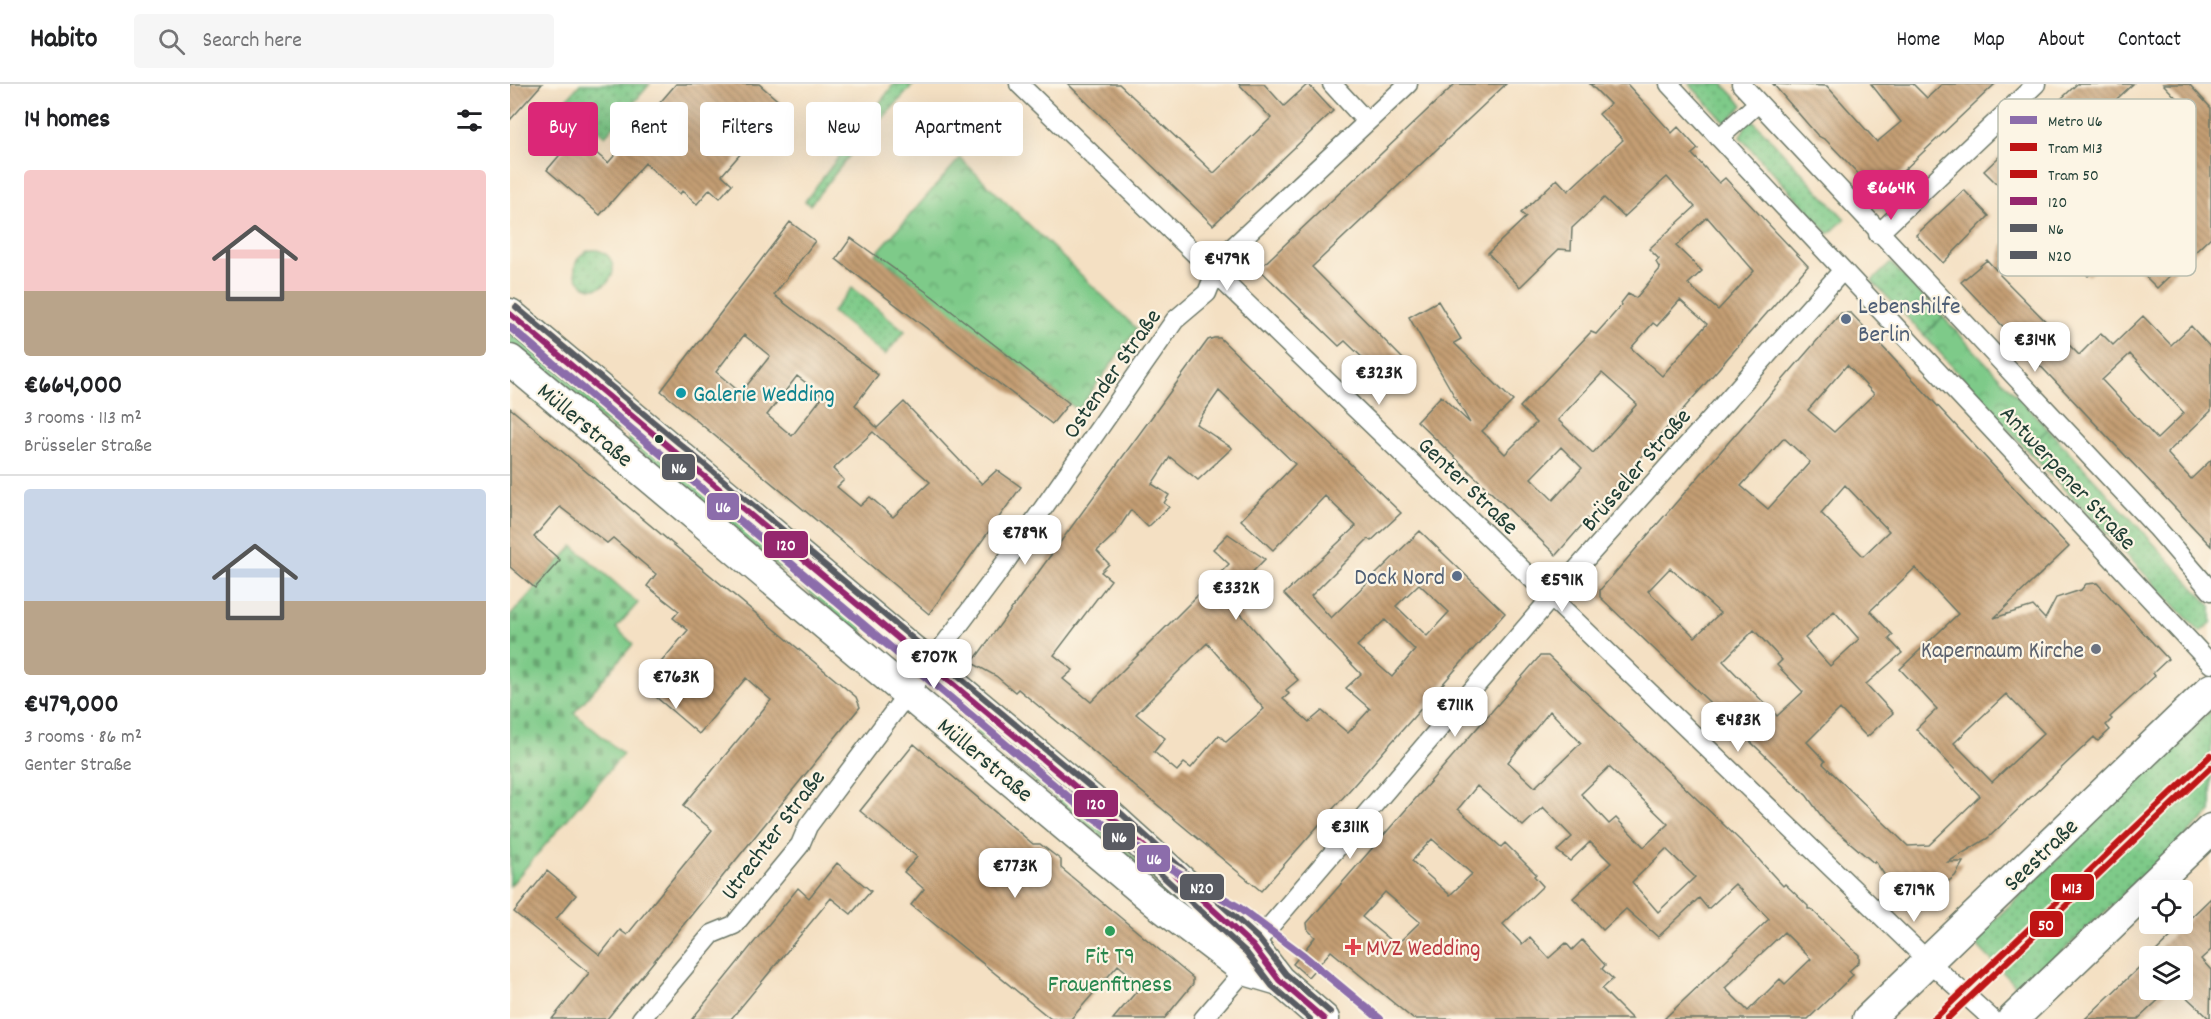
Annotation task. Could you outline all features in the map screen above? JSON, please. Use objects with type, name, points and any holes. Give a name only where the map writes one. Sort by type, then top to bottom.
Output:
[{"type":"main road","name":"Müllerstraße","points":[[510,314],[1107,813],[1249,958]]},
{"type":"main road","name":"Müllerstraße","points":[[510,360],[1157,903],[1249,958],[1279,980],[1324,1019]]},
{"type":"main road","points":[[858,651],[880,623]]},
{"type":"main road","name":"Seestraße","points":[[1869,1019],[2211,689]]},
{"type":"main road","points":[[959,736],[982,708]]},
{"type":"main road","points":[[2013,1019],[2211,829]]},
{"type":"street","name":"Genter Straße","points":[[1018,84],[1216,272],[1928,962],[1992,1019]]},
{"type":"street","points":[[1332,84],[1367,122]]},
{"type":"street","name":"Ostender Straße","points":[[909,694],[1081,457],[1175,320],[1207,293],[1221,258],[1408,84]]},
{"type":"street","name":"Antwerpener Straße","points":[[1669,84],[2211,664]]},
{"type":"street","name":"Antwerpener Straße","points":[[1741,84],[1878,234],[2156,527],[2211,591]]},
{"type":"street","points":[[2020,99],[2036,84]]},
{"type":"street","points":[[1719,138],[1758,103]]},
{"type":"street","points":[[1878,234],[1998,120]]},
{"type":"street","name":"Brüsseler Straße","points":[[1203,1019],[1249,958],[1551,598],[1843,270]]},
{"type":"street","name":"Utrechter Straße","points":[[641,1019],[712,934],[734,925],[800,845],[808,826],[909,694]]},
{"type":"green space","points":[[580,84],[650,84],[634,102],[610,102],[610,130],[605,136],[598,130],[598,102],[565,101]]},
{"type":"green space","points":[[894,84],[914,84],[898,102],[893,102],[893,107],[881,120],[880,102]]},
{"type":"green space","points":[[1689,84],[1723,84],[1743,105],[1726,123]]},
{"type":"green space","points":[[1750,117],[1845,219],[1829,234],[1740,137]]},
{"type":"green space","points":[[839,156],[849,156],[810,205],[805,201]]},
{"type":"green space","points":[[960,158],[1137,329],[1078,410],[876,254]]},
{"type":"green space","points":[[594,250],[601,251],[607,256],[612,262],[612,276],[607,282],[601,287],[594,288],[587,287],[581,282],[576,276],[575,269],[576,262],[581,256],[587,251]]},
{"type":"green space","points":[[1891,263],[1943,317],[1924,335],[1872,281]]},
{"type":"green space","points":[[852,288],[905,331],[885,355],[832,312]]},
{"type":"green space","points":[[1943,317],[2048,429],[2026,449],[1924,335]]},
{"type":"green space","points":[[510,329],[623,423],[616,432],[510,344]]},
{"type":"green space","points":[[2048,429],[2211,606],[2211,623],[2200,632],[2026,449]]},
{"type":"green space","points":[[634,432],[864,628],[863,632],[859,634],[627,441]]},
{"type":"green space","points":[[573,546],[638,603],[616,628],[633,644],[574,713],[623,754],[510,886],[510,616]]},
{"type":"green space","points":[[2211,710],[2211,812],[2021,991],[1973,941]]},
{"type":"green space","points":[[979,726],[987,727],[1170,889],[1168,892],[976,733]]},
{"type":"building","points":[[510,84],[542,84],[510,120]]},
{"type":"building","points":[[676,84],[759,84],[780,102],[700,102],[700,156],[739,156],[722,175],[732,184],[720,198],[710,189],[697,204],[682,191],[680,194],[645,163],[600,215],[547,170],[559,156],[598,155],[608,163],[614,156],[688,156],[688,102],[661,102]]},
{"type":"building","points":[[1068,84],[1119,84],[1214,173],[1271,118],[1239,84],[1264,84],[1284,106],[1308,84],[1333,111],[1213,225]]},
{"type":"building","points":[[1455,84],[1506,84],[1312,267],[1410,366],[1391,385],[1345,341],[1339,346],[1259,269]]},
{"type":"building","points":[[1590,84],[1627,84],[1672,133],[1678,127],[1698,149],[1692,154],[1719,183],[1725,178],[1808,266],[1556,555],[1417,421],[1441,396],[1470,423],[1409,317],[1438,301],[1461,339],[1454,343],[1513,401],[1482,431],[1505,454],[1536,423],[1520,407],[1591,332],[1596,334],[1622,305],[1621,303],[1628,294],[1636,298],[1660,269],[1656,262],[1659,259],[1649,249],[1695,207],[1667,177],[1624,217],[1604,198],[1572,228],[1571,250],[1559,249],[1520,287],[1488,253],[1526,217],[1521,213],[1557,179],[1568,191],[1623,140],[1599,114],[1610,104]],"holes":[[[1707,217],[1754,271],[1718,310],[1688,284],[1702,271],[1676,246]],[[1680,300],[1707,324],[1662,376],[1631,348],[1653,323],[1657,326]],[[1602,373],[1637,404],[1593,453],[1558,420]],[[1561,447],[1582,468],[1553,500],[1531,478]]]},
{"type":"building","points":[[1773,84],[1827,86],[1877,142],[1901,122],[1871,84],[1913,84],[1927,98],[1942,84],[1995,84],[1881,192],[1875,191],[1826,140],[1818,136]]},
{"type":"building","points":[[2077,84],[2133,84],[2117,99],[2061,99]]},
{"type":"building","points":[[2163,84],[2189,84],[2211,108],[2211,237],[2196,251],[2196,99],[2177,99]]},
{"type":"building","points":[[1998,158],[1998,185],[1984,171]]},
{"type":"building","points":[[1964,190],[1989,216],[1943,263],[1916,235]]},
{"type":"building","points":[[790,222],[815,241],[774,295],[878,375],[855,405],[877,428],[904,402],[982,484],[997,470],[1021,487],[929,614],[661,391]],"holes":[[[744,335],[770,356],[741,393],[716,372]],[[797,376],[823,396],[792,436],[767,415]],[[873,432],[930,482],[893,517],[870,497],[860,506],[837,487],[844,480],[833,469]]]},
{"type":"building","points":[[851,238],[932,296],[1069,403],[1052,424],[836,259]]},
{"type":"building","points":[[1987,260],[1996,270],[1998,263],[1998,276],[2001,276],[2079,355],[2101,333],[2113,345],[2143,316],[2171,345],[2191,326],[2211,348],[2211,411],[2167,453],[2191,479],[2211,460],[2211,546],[1961,282]],"holes":[[[2130,354],[2184,413],[2157,439],[2102,380]]]},
{"type":"building","points":[[2145,276],[2170,276],[2157,288]]},
{"type":"building","points":[[1841,313],[1851,313],[2069,547],[1994,618],[2033,606],[2045,619],[2056,598],[2081,590],[2086,584],[2097,583],[2168,659],[2153,673],[2155,676],[2110,717],[2112,719],[2106,725],[2110,730],[2098,741],[2094,737],[1988,838],[1948,862],[1963,862],[1955,876],[1918,905],[1905,893],[1908,888],[1890,883],[1875,861],[1874,863],[1825,821],[1807,796],[1600,597],[1600,590]],"holes":[[[1847,365],[1874,394],[1834,432],[1808,410]],[[1784,438],[1810,462],[1768,509],[1741,486]],[[1845,485],[1889,531],[1863,556],[1821,513]],[[1670,568],[1720,613],[1695,637],[1648,591]],[[1915,568],[1958,614],[1900,669],[1937,709],[1916,729],[1980,796],[1929,845],[1908,846],[1823,764],[1825,761],[1807,742],[1840,709],[1867,737],[1893,713],[1866,684],[1902,653],[1889,639],[1893,635],[1870,611]],[[1834,611],[1859,639],[1830,666],[1805,638]],[[1754,630],[1782,660],[1777,665],[1803,692],[1777,716],[1723,661]],[[2006,694],[2044,733],[1992,782],[1954,743]]]},
{"type":"building","points":[[1220,338],[1401,513],[1371,541],[1368,539],[1311,596],[1331,618],[1420,531],[1505,613],[1261,891],[1018,689],[1015,692],[996,676],[972,663],[1208,340]],"holes":[[[1219,391],[1295,464],[1241,520],[1273,550],[1325,496],[1356,526],[1284,594],[1361,674],[1346,688],[1370,709],[1348,733],[1322,711],[1309,722],[1283,699],[1289,694],[1286,690],[1298,680],[1227,598],[1265,559],[1228,534],[1213,549],[1229,564],[1091,702],[1063,679],[1073,670],[1054,655],[1111,580],[1101,572],[1109,564],[1097,551],[1115,534],[1131,510],[1148,527],[1169,507],[1164,503],[1169,495],[1152,484],[1170,457],[1198,480],[1232,448],[1196,424]],[[1419,584],[1449,612],[1427,636],[1396,606]],[[1385,620],[1415,650],[1392,677],[1357,646]],[[1207,643],[1264,709],[1226,742],[1219,735],[1191,768],[1184,763],[1177,771],[1154,752],[1165,738],[1136,714]]]},
{"type":"building","points":[[510,408],[856,697],[860,707],[607,1019],[552,1019],[589,973],[514,912],[547,871],[576,895],[556,919],[600,955],[620,930],[627,935],[712,830],[683,806],[771,700],[746,678],[699,734],[642,685],[688,630],[673,618],[679,611],[647,586],[656,574],[613,538],[607,543],[560,507],[534,537],[560,560],[535,588],[510,567]]},
{"type":"building","points":[[1540,656],[1548,656],[1750,850],[1783,886],[1785,884],[1808,906],[1808,909],[1811,909],[1859,955],[1859,962],[1849,971],[1853,975],[1808,1019],[1664,1019],[1769,919],[1735,884],[1708,909],[1699,898],[1658,937],[1626,909],[1603,930],[1573,898],[1611,863],[1590,842],[1570,861],[1557,851],[1572,837],[1543,807],[1523,826],[1477,786],[1458,809],[1501,847],[1505,843],[1536,874],[1534,876],[1543,886],[1503,924],[1522,944],[1530,937],[1549,958],[1566,943],[1572,950],[1582,940],[1605,965],[1602,969],[1613,979],[1602,989],[1632,1019],[1413,1019],[1331,951],[1308,977],[1293,964],[1315,937],[1308,930],[1307,923]],"holes":[[[1550,711],[1581,743],[1535,787],[1508,762]],[[1609,767],[1668,824],[1644,847],[1616,818],[1609,824],[1581,794]],[[1432,839],[1472,874],[1450,895],[1412,861]],[[1666,849],[1695,877],[1658,912],[1632,882]],[[1385,892],[1420,922],[1396,945],[1362,917]],[[1784,932],[1811,959],[1785,984],[1780,979],[1748,1011],[1725,988]]]},
{"type":"building","points":[[914,744],[1033,844],[1040,844],[1061,860],[1061,868],[1193,978],[1193,984],[1164,1019],[1113,1019],[1142,985],[1118,965],[1071,1019],[1051,1019],[911,905],[924,889],[904,872],[917,857],[860,811]]},
{"type":"building","points":[[837,863],[871,891],[851,914],[831,898],[731,1019],[692,1019],[798,888],[809,898]]},
{"type":"building","points":[[2211,898],[2211,950],[2201,959],[2211,970],[2210,1019],[2190,1000],[2193,1000],[2193,946],[2161,946],[2174,934],[2193,934],[2193,915]]},
{"type":"building","points":[[2139,967],[2139,1000],[2158,1000],[2138,1019],[2085,1019]]},
{"type":"metro line","name":"U6","points":[[510,327],[1086,812],[1146,854],[1238,907],[1304,956],[1380,1019]]},
{"type":"tram line","name":"M13","points":[[1934,1019],[2211,755]]},
{"type":"tram line","name":"50","points":[[1947,1019],[2211,767]]},
{"type":"transit line","name":"N20","points":[[516,307],[1113,806],[1259,939],[1286,974],[1330,1012]]},
{"type":"transit line","name":"120","points":[[510,314],[1107,813],[1253,946],[1279,980],[1324,1019]]},
{"type":"transit line","name":"N6","points":[[510,326],[1101,820],[1246,952],[1272,986],[1310,1019]]},
{"type":"place","name":"Lebenshilfe Berlin","points":[[1846,319]]},
{"type":"place","name":"Galerie Wedding","points":[[681,393]]},
{"type":"place","name":"Dock Nord","points":[[1457,576]]},
{"type":"place","name":"Kapernaum Kirche","points":[[2096,649]]},
{"type":"place","name":"Fit T9 Frauenfitness","points":[[1110,931]]},
{"type":"place","name":"MVZ Wedding","points":[[1353,947]]}]
